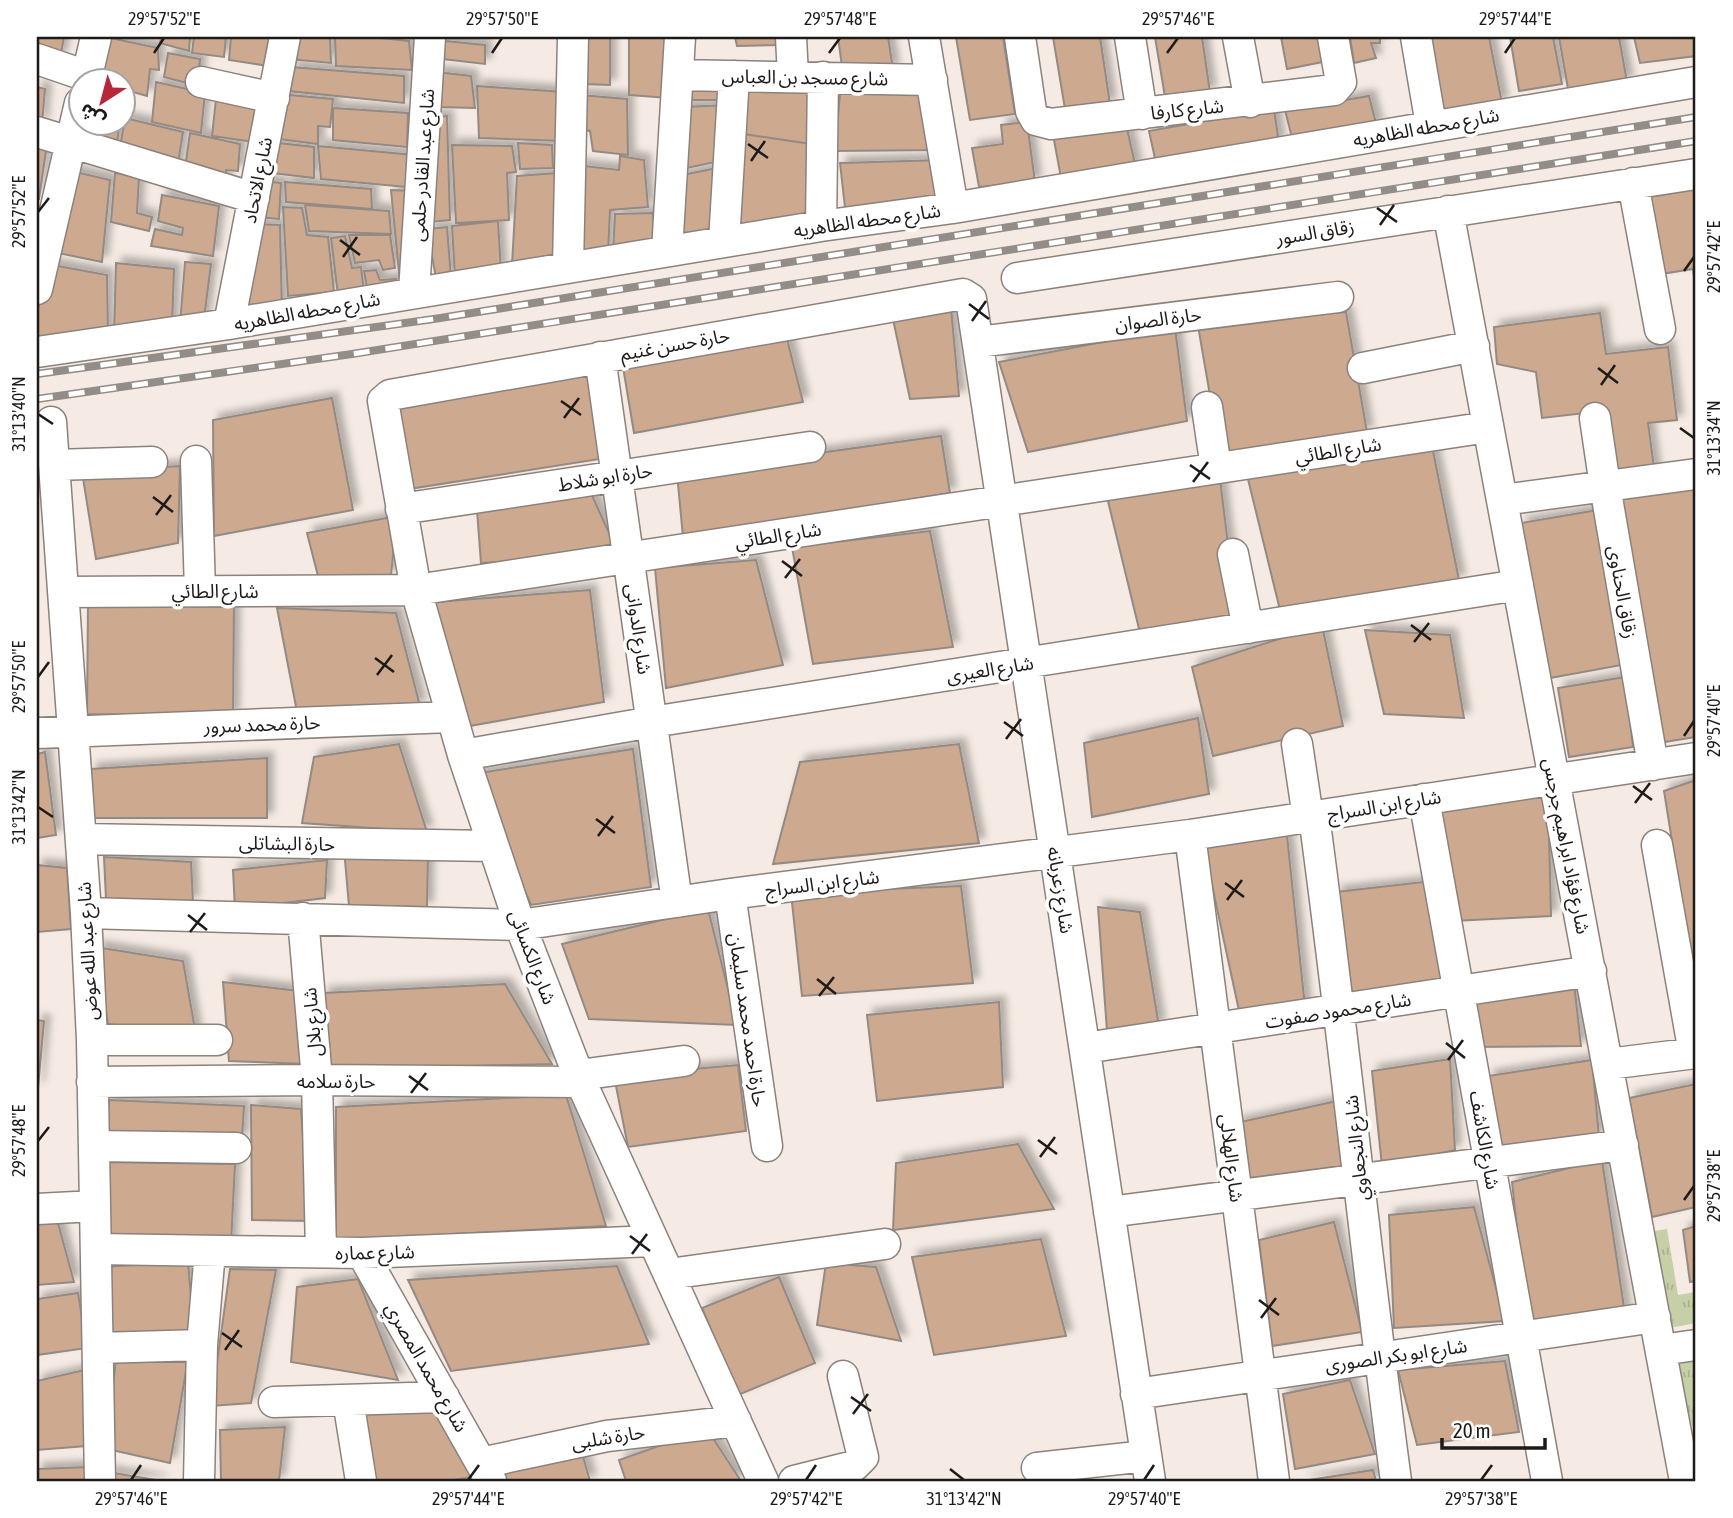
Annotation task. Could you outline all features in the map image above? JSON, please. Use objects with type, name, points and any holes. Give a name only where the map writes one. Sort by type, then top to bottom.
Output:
[{"type":"street","points":[[89,66],[96,37]]},
{"type":"street","name":"شارع الاتحاد","points":[[229,324],[285,37]]},
{"type":"street","name":"شارع عبد القادر حلمى","points":[[414,292],[430,37]]},
{"type":"street","points":[[568,267],[573,37]]},
{"type":"street","points":[[667,251],[680,37]]},
{"type":"street","points":[[791,37],[793,76]]},
{"type":"street","points":[[924,37],[953,208]]},
{"type":"street","name":"شارع كارفا","points":[[1020,37],[1031,111],[1036,120],[1051,124],[1334,90],[1341,85],[1341,79],[1333,37]]},
{"type":"street","points":[[1130,37],[1142,114]]},
{"type":"street","points":[[1238,37],[1250,102]]},
{"type":"street","points":[[1416,37],[1431,125]]},
{"type":"street","points":[[37,59],[66,76]]},
{"type":"street","name":"شارع مسجد بن العباس","points":[[678,75],[932,80]]},
{"type":"street","points":[[724,242],[734,76]]},
{"type":"street","points":[[821,226],[822,77]]},
{"type":"street","points":[[201,82],[274,97]]},
{"type":"street","name":"شارع محطه الظاهريه","points":[[37,352],[229,324],[821,226],[953,208],[1696,82]]},
{"type":"street","points":[[37,132],[254,198]]},
{"type":"street","points":[[38,275],[73,136]]},
{"type":"street","name":"زقاق السور","points":[[1017,278],[1696,174]]},
{"type":"street","points":[[1633,183],[1660,329]]},
{"type":"street","name":"شارع فؤاد ابراهيم جرجس","points":[[1448,211],[1685,1481]]},
{"type":"street","name":"حارة حسن غنيم","points":[[383,405],[384,398],[390,395],[963,294],[971,299]]},
{"type":"street","name":"حارة الصوان","points":[[978,342],[1338,297]]},
{"type":"street","name":"شارع زعربانه","points":[[971,299],[1148,1468]]},
{"type":"street","points":[[1363,368],[1474,346]]},
{"type":"street","name":"شارع الدوانى","points":[[600,358],[619,475],[677,902]]},
{"type":"street","name":"شارع الكسائى","points":[[383,405],[416,590],[451,718],[492,846],[580,1079],[762,1481]]},
{"type":"street","points":[[1207,407],[1216,468]]},
{"type":"street","name":"زقاق الحناوى","points":[[1595,418],[1653,765]]},
{"type":"street","name":"شارع عبد الله عوض","points":[[51,422],[86,913],[92,1040],[100,1481]]},
{"type":"street","name":"شارع الطائي","points":[[63,592],[416,590],[1488,427]]},
{"type":"street","name":"حارة ابو شلاط","points":[[401,509],[810,447]]},
{"type":"street","points":[[196,461],[200,592]]},
{"type":"street","points":[[54,466],[152,462]]},
{"type":"street","points":[[1502,500],[1696,474]]},
{"type":"street","points":[[1233,554],[1248,628]]},
{"type":"street","name":"شارع العيرى","points":[[463,755],[652,722],[1518,585]]},
{"type":"street","name":"حارة محمد سرور","points":[[37,733],[451,718]]},
{"type":"street","name":"شارع النجعاوي","points":[[1297,744],[1311,816],[1340,1009],[1379,1358],[1396,1481]]},
{"type":"street","name":"شارع ابن السراج","points":[[86,913],[520,925],[730,894],[1190,835],[1696,758]]},
{"type":"street","name":"شارع الكاشف","points":[[1423,799],[1547,1481]]},
{"type":"street","name":"شارع الهلالى","points":[[1190,835],[1274,1481]]},
{"type":"street","name":"حارة البشاتلى","points":[[81,839],[492,846]]},
{"type":"street","points":[[1608,1064],[1695,1053],[1657,845]]},
{"type":"street","name":"حارة احمد محمد سليمان","points":[[730,894],[767,1146]]},
{"type":"street","name":"شارع بلال","points":[[303,918],[317,1080],[321,1252]]},
{"type":"street","name":"شارع محمود صفوت","points":[[1085,1048],[1591,971]]},
{"type":"street","points":[[92,1040],[217,1041]]},
{"type":"street","name":"حارة سلامه","points":[[92,1082],[580,1079],[684,1061]]},
{"type":"street","points":[[1109,1213],[1623,1145]]},
{"type":"street","points":[[94,1146],[236,1148]]},
{"type":"street","points":[[37,1209],[95,1206]]},
{"type":"street","name":"شارع عماره","points":[[96,1249],[362,1253],[653,1241]]},
{"type":"street","points":[[669,1274],[885,1244]]},
{"type":"street","points":[[199,1481],[202,1345],[210,1251]]},
{"type":"street","name":"شارع محمد المصري","points":[[362,1253],[486,1472]]},
{"type":"street","name":"شارع ابو بكر الصورى","points":[[1136,1394],[1655,1317]]},
{"type":"street","points":[[98,1348],[202,1345]]},
{"type":"street","points":[[1661,1350],[1696,1345]]},
{"type":"street","points":[[794,1481],[854,1466],[863,1457],[843,1376]]},
{"type":"street","points":[[274,1402],[444,1397]]},
{"type":"street","points":[[348,1400],[361,1481]]},
{"type":"street","name":"حارة شلبى","points":[[486,1472],[607,1436],[736,1421]]},
{"type":"street","points":[[1037,1468],[1148,1468]]},
{"type":"green space","points":[[1667,1229],[1678,1295],[1696,1292],[1696,1323],[1670,1328],[1648,1232]]},
{"type":"green space","points":[[1696,1348],[1696,1425],[1688,1426],[1675,1352]]},
{"type":"building","points":[[37,37],[64,37],[60,59],[37,53]]},
{"type":"building","points":[[106,37],[158,48],[159,70],[150,69],[147,96],[136,93],[136,66],[99,66]]},
{"type":"building","points":[[161,37],[190,37],[189,51],[160,43]]},
{"type":"building","points":[[194,37],[226,37],[224,57],[192,53]]},
{"type":"building","points":[[231,37],[278,37],[275,67],[229,60]]},
{"type":"building","points":[[291,37],[330,37],[331,63],[289,59]]},
{"type":"building","points":[[335,37],[409,41],[412,70],[336,66]]},
{"type":"building","points":[[583,37],[610,37],[610,85],[582,84]]},
{"type":"building","points":[[629,37],[669,37],[669,98],[629,95]]},
{"type":"building","points":[[735,37],[779,37],[780,45],[737,46]]},
{"type":"building","points":[[838,37],[888,37],[893,69],[843,74]]},
{"type":"building","points":[[956,37],[1003,37],[1015,114],[970,120]]},
{"type":"building","points":[[1053,37],[1100,37],[1110,104],[1065,109]]},
{"type":"building","points":[[1155,37],[1202,37],[1210,92],[1165,97]]},
{"type":"building","points":[[1281,37],[1318,37],[1323,62],[1287,69]]},
{"type":"building","points":[[1350,37],[1380,37],[1380,43],[1371,43],[1376,58],[1354,63]]},
{"type":"building","points":[[1424,37],[1489,37],[1502,103],[1439,116]]},
{"type":"building","points":[[1510,37],[1553,37],[1562,84],[1519,91]]},
{"type":"building","points":[[1559,37],[1619,37],[1627,82],[1568,89]]},
{"type":"building","points":[[1634,37],[1696,37],[1696,56],[1640,63]]},
{"type":"building","points":[[435,40],[485,45],[485,64],[434,58]]},
{"type":"building","points":[[168,53],[200,59],[198,86],[164,77]]},
{"type":"building","points":[[291,67],[404,76],[404,103],[289,91]]},
{"type":"building","points":[[436,72],[471,76],[475,108],[436,107]]},
{"type":"building","points":[[682,80],[728,82],[729,100],[681,100]]},
{"type":"building","points":[[739,81],[817,90],[818,145],[737,133]]},
{"type":"building","points":[[156,82],[205,93],[201,133],[152,122]]},
{"type":"building","points":[[477,86],[565,92],[565,141],[479,138]]},
{"type":"building","points":[[37,87],[45,89],[42,124],[37,122]]},
{"type":"building","points":[[217,89],[266,100],[261,143],[212,136]]},
{"type":"building","points":[[934,93],[942,150],[835,151],[840,94]]},
{"type":"building","points":[[278,94],[333,99],[330,127],[318,126],[318,144],[271,138]]},
{"type":"building","points":[[580,95],[627,99],[628,155],[593,151],[590,131],[577,129]]},
{"type":"building","points":[[1369,96],[1377,127],[1292,138],[1285,110]]},
{"type":"building","points":[[729,105],[725,160],[677,170],[682,107]]},
{"type":"building","points":[[333,108],[408,113],[407,147],[333,140]]},
{"type":"building","points":[[1274,109],[1279,143],[1156,163],[1149,131]]},
{"type":"building","points":[[447,116],[450,220],[430,222],[425,117]]},
{"type":"building","points":[[1125,120],[1136,168],[1061,178],[1052,129]]},
{"type":"building","points":[[136,121],[183,132],[177,170],[119,153],[122,136],[136,136]]},
{"type":"building","points":[[1027,122],[1035,182],[979,187],[972,148],[1003,144],[1001,125]]},
{"type":"building","points":[[190,133],[240,144],[238,171],[226,170],[225,183],[184,175]]},
{"type":"building","points":[[737,133],[818,145],[816,221],[733,236]]},
{"type":"building","points":[[37,134],[48,137],[39,199],[37,199]]},
{"type":"building","points":[[79,136],[118,136],[116,149],[78,140]]},
{"type":"building","points":[[269,142],[314,147],[314,178],[264,172]]},
{"type":"building","points":[[518,143],[552,145],[553,168],[520,169]]},
{"type":"building","points":[[452,145],[512,146],[516,172],[507,173],[509,220],[456,223]]},
{"type":"building","points":[[318,146],[414,155],[417,188],[321,179]]},
{"type":"building","points":[[620,156],[644,160],[648,207],[610,210],[608,253],[573,258],[576,165],[619,170]]},
{"type":"building","points":[[943,160],[949,202],[846,216],[840,163]]},
{"type":"building","points":[[717,168],[719,239],[672,246],[677,176]]},
{"type":"building","points":[[67,170],[110,180],[102,262],[58,253]]},
{"type":"building","points":[[115,173],[139,177],[137,213],[152,217],[149,231],[111,222]]},
{"type":"building","points":[[557,173],[554,262],[512,265],[517,176]]},
{"type":"building","points":[[263,181],[281,183],[279,219],[258,217]]},
{"type":"building","points":[[285,182],[371,189],[372,209],[286,202]]},
{"type":"building","points":[[1696,189],[1696,292],[1693,269],[1661,274],[1649,197]]},
{"type":"building","points":[[391,190],[413,191],[400,283]]},
{"type":"building","points":[[162,195],[219,206],[213,256],[151,246],[155,229],[182,235],[183,228],[158,221]]},
{"type":"building","points":[[305,205],[389,211],[391,234],[309,231]]},
{"type":"building","points":[[283,207],[302,208],[307,235],[328,237],[334,292],[288,296]]},
{"type":"building","points":[[653,213],[656,248],[613,253],[615,214]]},
{"type":"building","points":[[498,221],[501,271],[455,277],[452,226]]},
{"type":"building","points":[[254,224],[280,225],[282,311],[238,317]]},
{"type":"building","points":[[447,227],[451,278],[436,278],[427,229]]},
{"type":"building","points":[[349,235],[390,235],[395,268],[383,270],[379,260],[355,263]]},
{"type":"building","points":[[345,236],[352,268],[361,267],[364,292],[338,295],[331,238]]},
{"type":"building","points":[[185,262],[211,264],[204,319],[180,324]]},
{"type":"building","points":[[116,263],[174,269],[172,326],[114,333]]},
{"type":"building","points":[[47,264],[107,275],[108,335],[37,344],[37,314]]},
{"type":"building","points":[[376,270],[380,280],[396,279],[399,290],[368,294],[364,271]]},
{"type":"building","points":[[951,307],[959,396],[910,399],[893,319]]},
{"type":"building","points":[[1346,312],[1367,432],[1220,453],[1198,326]]},
{"type":"building","points":[[1600,313],[1606,354],[1668,347],[1677,420],[1648,423],[1655,475],[1611,481],[1603,411],[1542,418],[1536,372],[1497,364],[1494,327]]},
{"type":"building","points":[[1175,328],[1187,421],[1028,452],[999,362]]},
{"type":"building","points":[[785,331],[803,402],[634,433],[622,361]]},
{"type":"building","points":[[591,368],[606,458],[409,489],[396,399]]},
{"type":"building","points":[[332,398],[353,510],[214,536],[213,420]]},
{"type":"building","points":[[941,436],[950,493],[683,537],[677,473]]},
{"type":"building","points":[[1432,446],[1459,580],[1280,610],[1247,475]]},
{"type":"building","points":[[180,466],[178,543],[96,559],[82,472]]},
{"type":"building","points":[[1220,479],[1237,618],[1141,637],[1107,497]]},
{"type":"building","points":[[586,482],[619,555],[481,563],[476,497]]},
{"type":"building","points":[[1696,483],[1696,737],[1658,743],[1619,495]]},
{"type":"building","points":[[1598,510],[1627,664],[1550,678],[1521,523]]},
{"type":"building","points":[[397,516],[391,575],[318,576],[307,533]]},
{"type":"building","points":[[930,531],[953,647],[813,664],[792,547]]},
{"type":"building","points":[[756,560],[783,665],[666,688],[655,568]]},
{"type":"building","points":[[590,590],[604,702],[464,727],[423,603]]},
{"type":"building","points":[[88,604],[234,607],[233,716],[87,714]]},
{"type":"building","points":[[277,608],[396,613],[420,706],[297,712]]},
{"type":"building","points":[[1322,625],[1343,726],[1213,756],[1192,667]]},
{"type":"building","points":[[1365,630],[1450,635],[1464,718],[1384,714]]},
{"type":"building","points":[[1625,677],[1633,747],[1569,757],[1558,688]]},
{"type":"building","points":[[1198,718],[1209,794],[1092,817],[1084,743]]},
{"type":"building","points":[[399,744],[427,832],[302,823],[314,757]]},
{"type":"building","points":[[959,744],[979,843],[773,864],[800,762]]},
{"type":"building","points":[[633,749],[651,887],[531,905],[473,774]]},
{"type":"building","points":[[45,752],[56,835],[37,838],[37,754]]},
{"type":"building","points":[[267,758],[267,818],[92,818],[91,769]]},
{"type":"building","points":[[1696,780],[1696,991],[1664,791]]},
{"type":"building","points":[[1548,793],[1551,916],[1453,921],[1439,812]]},
{"type":"building","points":[[1286,826],[1305,1007],[1241,1020],[1204,848]]},
{"type":"building","points":[[344,849],[428,855],[427,907],[349,906]]},
{"type":"building","points":[[104,857],[191,862],[193,902],[106,899]]},
{"type":"building","points":[[327,860],[325,898],[235,909],[233,870]]},
{"type":"building","points":[[37,865],[67,868],[71,929],[37,932]]},
{"type":"building","points":[[1432,881],[1446,983],[1351,998],[1336,892]]},
{"type":"building","points":[[961,886],[973,983],[802,996],[791,893]]},
{"type":"building","points":[[1098,907],[1140,912],[1159,1026],[1107,1031]]},
{"type":"building","points":[[708,909],[737,1025],[589,1019],[562,944]]},
{"type":"building","points":[[96,947],[183,961],[196,1035],[108,1024]]},
{"type":"building","points":[[223,982],[299,991],[306,1064],[229,1061]]},
{"type":"building","points":[[1574,983],[1581,1046],[1474,1047],[1473,996]]},
{"type":"building","points":[[505,984],[552,1064],[328,1069],[323,993]]},
{"type":"building","points":[[999,1002],[1003,1087],[877,1101],[867,1015]]},
{"type":"building","points":[[37,1020],[44,1021],[38,1088],[37,1088]]},
{"type":"building","points":[[1450,1059],[1455,1150],[1382,1166],[1372,1071]]},
{"type":"building","points":[[1592,1060],[1599,1137],[1502,1152],[1488,1076]]},
{"type":"building","points":[[738,1065],[746,1131],[628,1147],[614,1076]]},
{"type":"building","points":[[1696,1084],[1696,1207],[1652,1217],[1629,1098]]},
{"type":"building","points":[[566,1095],[606,1226],[336,1240],[336,1107]]},
{"type":"building","points":[[109,1100],[244,1106],[242,1139],[107,1134]]},
{"type":"building","points":[[1337,1101],[1343,1166],[1244,1181],[1236,1123]]},
{"type":"building","points":[[251,1105],[301,1109],[309,1221],[252,1220]]},
{"type":"building","points":[[1018,1144],[1054,1209],[893,1230],[896,1163]]},
{"type":"building","points":[[1602,1160],[1625,1314],[1527,1322],[1512,1182]]},
{"type":"building","points":[[99,1162],[235,1164],[231,1244],[110,1241]]},
{"type":"building","points":[[1474,1207],[1505,1321],[1394,1328],[1389,1215]]},
{"type":"building","points":[[57,1219],[74,1282],[37,1285],[37,1220]]},
{"type":"building","points":[[1334,1222],[1362,1332],[1272,1346],[1259,1240]]},
{"type":"building","points":[[1696,1226],[1696,1281],[1690,1282],[1683,1230]]},
{"type":"building","points":[[1041,1239],[1066,1336],[934,1355],[912,1257]]},
{"type":"building","points":[[188,1262],[194,1331],[104,1337],[101,1267]]},
{"type":"building","points":[[826,1263],[876,1267],[901,1341],[817,1325]]},
{"type":"building","points":[[617,1266],[649,1344],[451,1371],[408,1280]]},
{"type":"building","points":[[230,1269],[276,1270],[251,1403],[211,1406]]},
{"type":"building","points":[[779,1277],[815,1363],[738,1395],[702,1308]]},
{"type":"building","points":[[358,1279],[398,1380],[291,1362],[297,1287]]},
{"type":"building","points":[[78,1293],[87,1348],[37,1355],[37,1299]]},
{"type":"building","points":[[116,1357],[188,1360],[170,1463],[107,1449]]},
{"type":"building","points":[[1505,1361],[1519,1432],[1417,1445],[1398,1370]]},
{"type":"building","points":[[93,1368],[86,1446],[37,1450],[37,1381]]},
{"type":"building","points":[[1350,1380],[1375,1454],[1295,1469],[1283,1394]]},
{"type":"building","points":[[439,1403],[473,1477],[445,1481],[373,1481],[356,1408]]},
{"type":"building","points":[[285,1427],[279,1481],[221,1481],[220,1430]]},
{"type":"building","points":[[707,1429],[741,1481],[626,1481],[619,1460]]},
{"type":"building","points":[[581,1449],[590,1481],[503,1481],[497,1468]]},
{"type":"building","points":[[88,1467],[90,1481],[37,1481],[37,1469]]},
{"type":"building","points":[[1373,1470],[1376,1481],[1303,1481]]},
{"type":"building","points":[[108,1472],[162,1481],[109,1481]]},
{"type":"railway","points":[[37,374],[434,319],[1696,117]]},
{"type":"railway","points":[[37,399],[352,354],[1696,141]]}]
